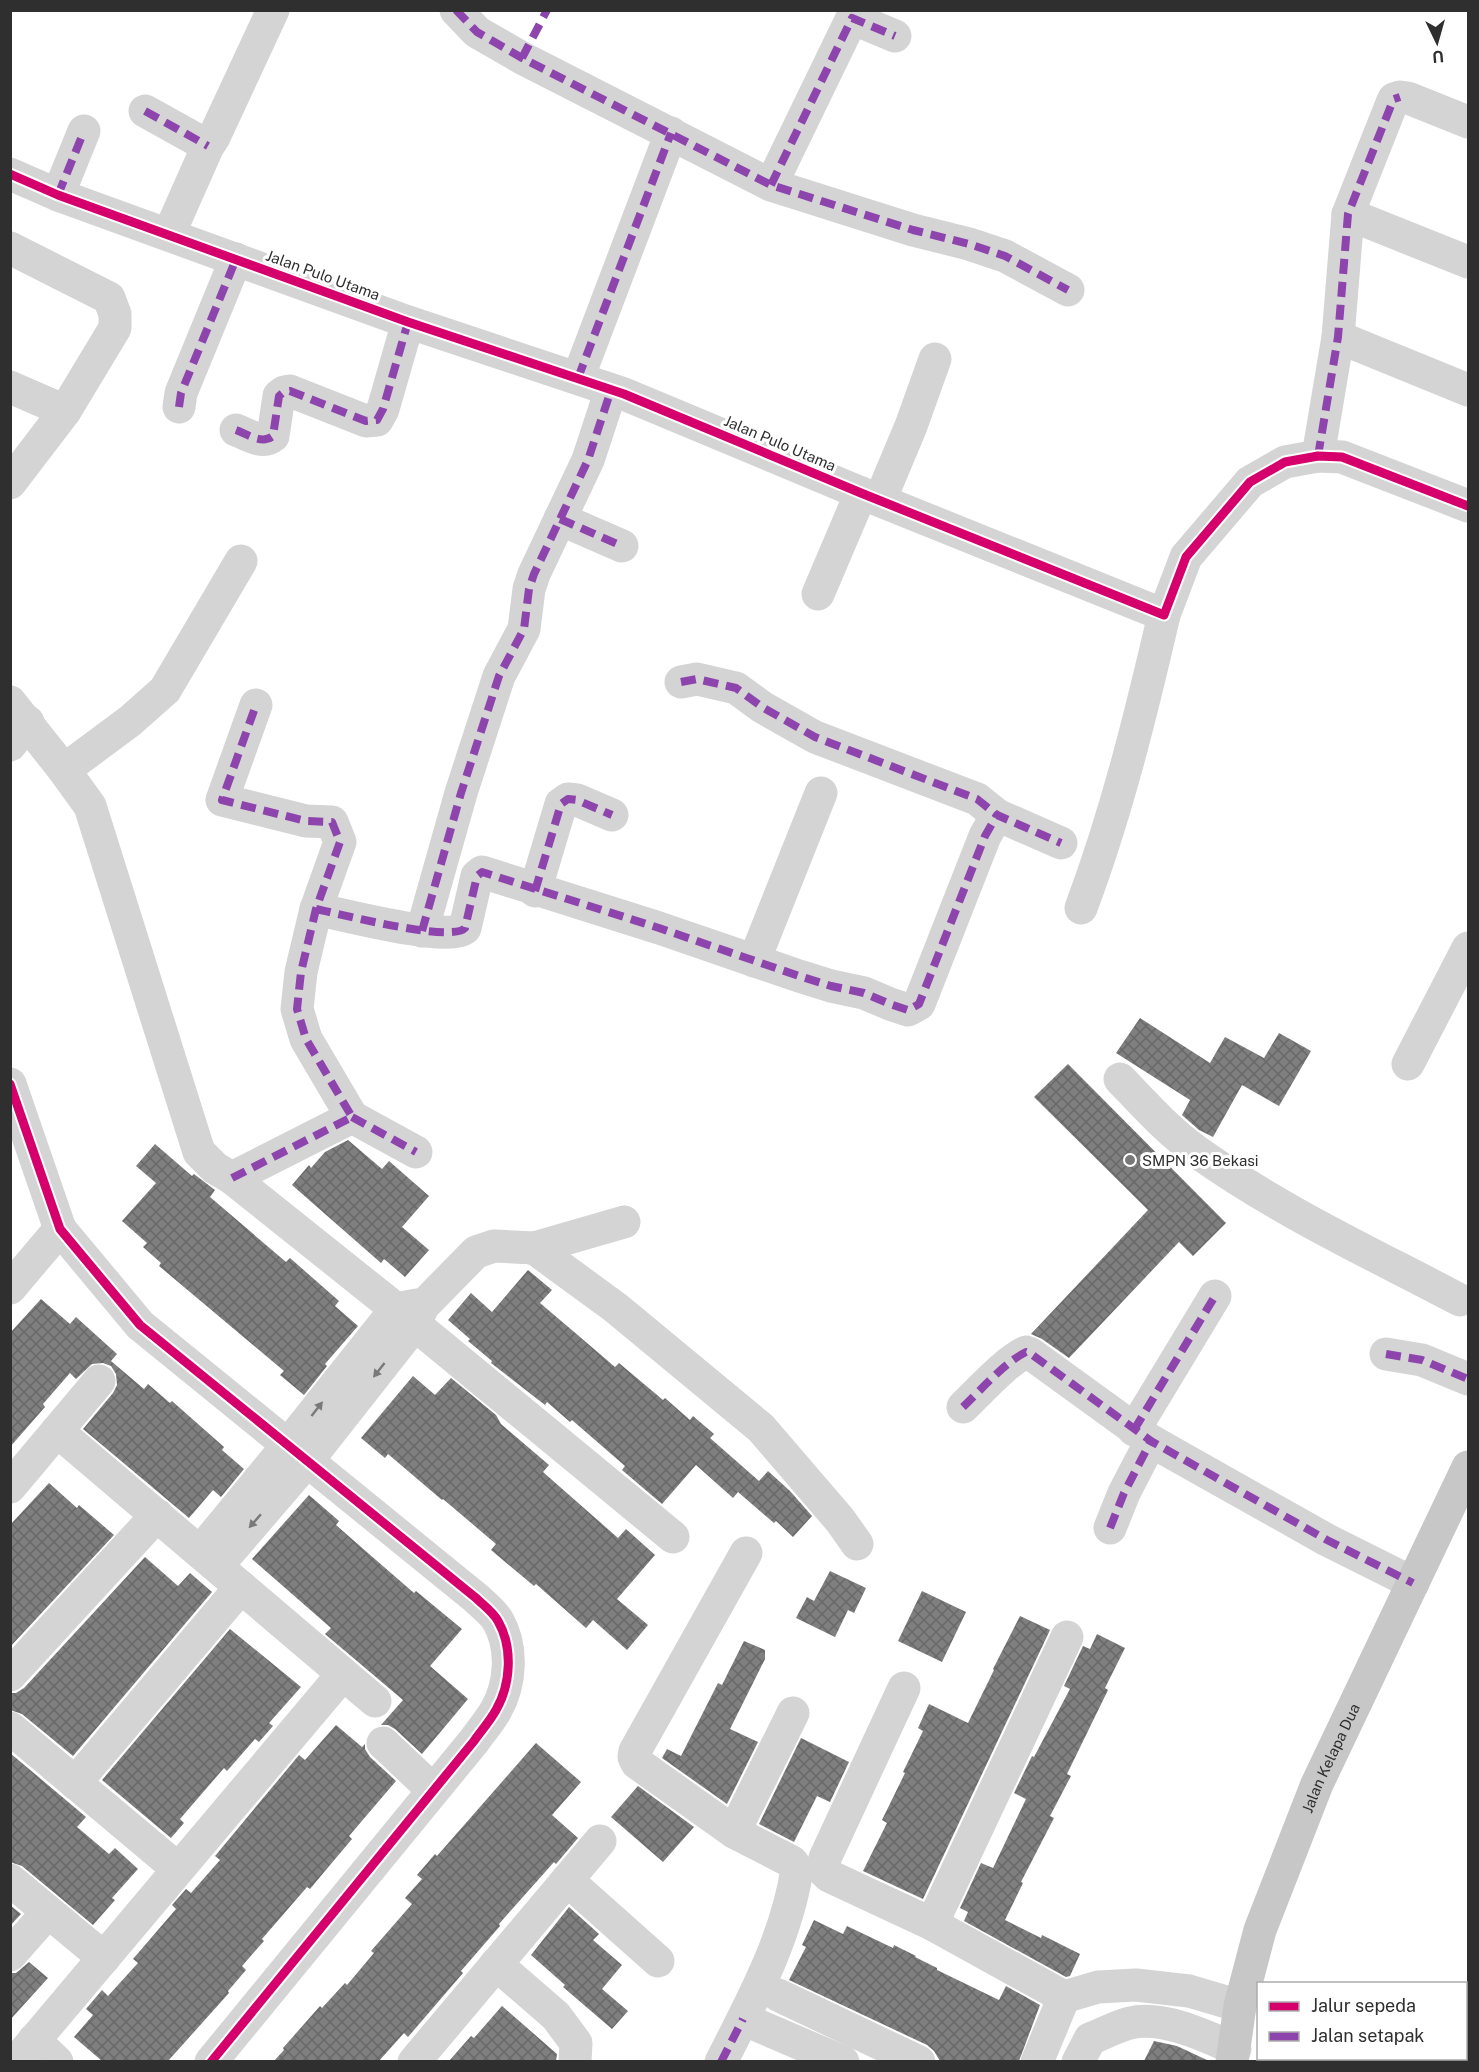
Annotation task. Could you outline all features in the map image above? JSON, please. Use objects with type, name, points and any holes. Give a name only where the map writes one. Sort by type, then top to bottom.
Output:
[{"type":"main road","name":"Jalan Kelapa Dua","points":[[1233,2055],[1240,2006],[1260,1930],[1317,1784],[1468,1467]]},
{"type":"street","points":[[169,234],[273,10]]},
{"type":"street","points":[[456,10],[477,32],[522,58],[771,185],[1005,256],[1068,290]]},
{"type":"street","points":[[771,185],[852,18],[895,36]]},
{"type":"street","points":[[1318,456],[1338,338],[1348,214],[1394,99],[1408,98],[1468,122]]},
{"type":"street","points":[[145,111],[208,146]]},
{"type":"street","points":[[58,195],[84,131]]},
{"type":"street","points":[[578,378],[671,134]]},
{"type":"street","name":"Jalan Pulo Utama","points":[[10,174],[58,195],[408,321],[611,390],[1164,615]]},
{"type":"street","points":[[1348,214],[1468,261]]},
{"type":"street","points":[[10,248],[109,298],[115,314],[115,328],[64,411],[10,483]]},
{"type":"street","points":[[179,406],[181,393],[236,259]]},
{"type":"street","points":[[236,430],[261,440],[269,440],[273,436],[279,396],[290,391],[366,421],[377,420],[383,409],[408,321]]},
{"type":"street","points":[[1338,338],[1468,390]]},
{"type":"street","points":[[818,594],[911,426],[935,359]]},
{"type":"street","points":[[10,387],[64,411]]},
{"type":"street","points":[[422,931],[461,793],[499,676],[524,629],[532,581],[588,460],[611,390]]},
{"type":"street","points":[[1081,908],[1102,852],[1137,730],[1164,615],[1186,557],[1250,482],[1284,462],[1318,456],[1342,458],[1468,505]]},
{"type":"street","points":[[560,519],[622,546]]},
{"type":"street","points":[[64,770],[130,721],[165,690],[241,561]]},
{"type":"street","points":[[681,682],[698,679],[736,688],[762,707],[815,737],[977,799],[997,814],[1061,843]]},
{"type":"street","points":[[256,705],[222,800],[306,821],[332,822],[340,842],[316,909],[301,972],[297,1009],[306,1039],[352,1118],[416,1152]]},
{"type":"street","points":[[15,719],[64,770],[90,806],[199,1152],[215,1168],[232,1178],[411,1313],[673,1537]]},
{"type":"street","points":[[754,961],[821,793]]},
{"type":"street","points":[[535,891],[561,804],[568,799],[577,800],[612,815]]},
{"type":"street","points":[[316,909],[422,931],[456,934],[465,928],[478,873],[482,872],[831,986],[864,993],[908,1010],[919,1004],[985,836],[997,814]]},
{"type":"street","points":[[1408,1064],[1468,948]]},
{"type":"street","points":[[1120,1078],[1154,1115],[1204,1157],[1289,1211],[1466,1297]]},
{"type":"street","points":[[10,1084],[60,1229],[140,1325],[476,1598],[497,1619],[506,1638],[508,1656],[506,1681],[497,1710],[211,2061]]},
{"type":"street","points":[[232,1178],[352,1118]]},
{"type":"street","points":[[75,1783],[298,1453],[411,1313],[476,1252],[494,1246],[534,1248],[624,1222]]},
{"type":"street","points":[[10,1288],[60,1229]]},
{"type":"street","points":[[534,1248],[616,1308],[761,1428],[840,1520],[857,1544]]},
{"type":"street","points":[[1110,1528],[1143,1435],[1215,1296]]},
{"type":"street","points":[[963,1407],[1011,1362],[1026,1352],[1037,1357],[1143,1435],[1327,1540],[1413,1583]]},
{"type":"street","points":[[1386,1354],[1422,1360],[1468,1379]]},
{"type":"street","points":[[10,1487],[99,1381]]},
{"type":"street","points":[[57,1431],[375,1701]]},
{"type":"street","points":[[10,1675],[157,1515]]},
{"type":"street","points":[[721,2061],[743,2019],[782,1932],[797,1869],[792,1862],[734,1832],[637,1763],[634,1757],[635,1750],[747,1553]]},
{"type":"street","points":[[932,1924],[1067,1637]]},
{"type":"street","points":[[36,2054],[104,1958],[343,1674]]},
{"type":"street","points":[[904,1688],[825,1858],[822,1869],[829,1876],[932,1924],[1064,1996],[1098,1987],[1136,1985],[1189,1990],[1240,2006]]},
{"type":"street","points":[[734,1832],[793,1713]]},
{"type":"street","points":[[10,1728],[178,1869]]},
{"type":"street","points":[[383,1743],[433,1790]]},
{"type":"street","points":[[414,2061],[600,1841]]},
{"type":"street","points":[[10,1880],[104,1958]]},
{"type":"street","points":[[567,1880],[658,1961]]},
{"type":"street","points":[[10,1955],[48,1912]]},
{"type":"street","points":[[496,1964],[556,2016],[576,2043],[575,2061]]},
{"type":"street","points":[[778,1995],[919,2061]]},
{"type":"street","points":[[1037,2061],[1064,1996]]},
{"type":"street","points":[[743,2019],[843,2061]]},
{"type":"street","points":[[1078,2061],[1090,2038],[1131,2023],[1159,2022],[1205,2036],[1233,2055]]},
{"type":"building","points":[[1140,1018],[1210,1063],[1225,1037],[1264,1058],[1279,1033],[1311,1051],[1279,1106],[1242,1085],[1213,1137],[1199,1130],[1182,1115],[1190,1100],[1116,1053]]},
{"type":"building","points":[[1068,1064],[1226,1223],[1193,1256],[1179,1242],[1069,1358],[1031,1334],[1148,1210],[1034,1097]]},
{"type":"building","points":[[348,1140],[382,1169],[389,1161],[429,1196],[402,1227],[429,1250],[405,1277],[384,1259],[381,1263],[292,1185],[309,1165],[311,1168],[325,1152]]},
{"type":"building","points":[[155,1144],[192,1176],[194,1174],[215,1190],[210,1197],[286,1262],[290,1258],[339,1301],[335,1306],[358,1326],[325,1364],[327,1366],[304,1395],[280,1375],[284,1371],[159,1266],[161,1263],[143,1247],[147,1243],[122,1221],[156,1183],[136,1166]]},
{"type":"building","points":[[528,1270],[552,1290],[540,1303],[615,1367],[619,1363],[690,1420],[693,1416],[714,1434],[710,1438],[759,1481],[768,1471],[790,1491],[812,1516],[793,1537],[738,1492],[733,1498],[696,1465],[662,1504],[622,1470],[625,1466],[572,1420],[570,1422],[547,1402],[545,1405],[491,1363],[492,1361],[468,1341],[470,1339],[448,1320],[471,1293],[492,1312]]},
{"type":"building","points":[[41,1299],[70,1324],[76,1317],[117,1354],[111,1361],[144,1389],[148,1384],[170,1403],[172,1401],[224,1447],[222,1450],[244,1469],[221,1497],[213,1490],[189,1518],[83,1429],[117,1385],[116,1374],[111,1366],[103,1363],[92,1364],[76,1379],[70,1373],[43,1404],[45,1407],[10,1447],[10,1333]]},
{"type":"building","points":[[413,1376],[435,1395],[451,1378],[496,1415],[501,1424],[549,1465],[543,1472],[618,1538],[626,1529],[655,1555],[617,1599],[648,1625],[627,1650],[593,1620],[586,1628],[536,1584],[534,1586],[491,1550],[496,1544],[443,1499],[388,1454],[385,1458],[361,1438]]},
{"type":"building","points":[[49,1483],[77,1508],[79,1505],[114,1535],[10,1647],[10,1525]]},
{"type":"building","points":[[309,1495],[339,1521],[336,1525],[361,1547],[414,1593],[416,1591],[462,1629],[430,1666],[468,1699],[422,1754],[395,1729],[388,1725],[381,1725],[403,1700],[325,1634],[331,1628],[252,1559]]},
{"type":"building","points":[[145,1557],[178,1586],[190,1573],[212,1592],[73,1756],[22,1714],[10,1710],[10,1693],[16,1693],[24,1688]]},
{"type":"building","points":[[830,1571],[866,1588],[854,1613],[848,1610],[835,1637],[796,1618],[807,1597],[814,1601]]},
{"type":"building","points":[[922,1591],[966,1612],[942,1662],[898,1641]]},
{"type":"building","points":[[1020,1616],[1050,1630],[923,1899],[863,1871],[887,1823],[882,1820],[923,1731],[918,1728],[929,1704],[968,1723]]},
{"type":"building","points":[[230,1629],[301,1687],[269,1723],[273,1726],[259,1742],[255,1739],[227,1771],[224,1768],[180,1819],[184,1823],[171,1838],[102,1780]]},
{"type":"building","points":[[1097,1634],[1125,1648],[1105,1688],[1108,1690],[1067,1774],[1071,1776],[1050,1816],[1054,1818],[1021,1882],[1023,1883],[1005,1920],[1080,1954],[1070,1976],[1066,1977],[964,1921],[968,1912],[960,1908],[981,1863],[993,1868],[1026,1799],[1014,1793],[1070,1689],[1064,1686],[1083,1646],[1090,1649]]},
{"type":"building","points":[[744,1641],[765,1650],[765,1659],[730,1729],[758,1742],[727,1804],[662,1758],[667,1749],[681,1756],[718,1683],[722,1685]]},
{"type":"building","points":[[336,1725],[362,1747],[365,1744],[370,1757],[396,1781],[349,1836],[352,1839],[310,1889],[307,1887],[262,1939],[264,1941],[242,1966],[246,1970],[228,1991],[229,1993],[168,2061],[102,2061],[74,2037],[93,2015],[86,2009],[102,1990],[108,1996],[138,1963],[133,1959],[176,1909],[172,1905],[186,1889],[191,1893],[220,1860],[215,1856],[299,1755],[305,1760]]},
{"type":"building","points":[[801,1738],[849,1762],[830,1802],[817,1796],[794,1842],[759,1824]]},
{"type":"building","points":[[536,1743],[581,1782],[552,1815],[578,1838],[499,1924],[500,1926],[461,1971],[463,1973],[408,2037],[404,2033],[379,2061],[274,2061],[320,2006],[322,2008],[345,1983],[347,1985],[374,1953],[371,1951],[412,1904],[405,1898],[422,1879],[417,1875],[435,1854],[437,1856]]},
{"type":"building","points":[[10,1753],[86,1817],[77,1827],[109,1854],[115,1848],[138,1869],[112,1898],[115,1900],[93,1925],[22,1866],[10,1862]]},
{"type":"building","points":[[638,1786],[694,1827],[663,1862],[611,1817]]},
{"type":"building","points":[[10,1905],[21,1914],[10,1926]]},
{"type":"building","points":[[569,1907],[599,1934],[593,1940],[622,1965],[602,1989],[628,2011],[612,2029],[563,1987],[565,1985],[531,1955]]},
{"type":"building","points":[[814,1920],[843,1934],[847,1926],[893,1948],[894,1945],[937,1970],[999,2000],[1006,1986],[1040,2005],[1019,2061],[940,2061],[927,2045],[789,1980],[806,1947],[802,1945]]},
{"type":"building","points":[[29,1962],[48,1978],[10,2020],[10,1973],[16,1973]]},
{"type":"building","points":[[502,2006],[557,2054],[556,2061],[449,2061],[471,2036],[474,2038]]},
{"type":"building","points":[[1154,2041],[1177,2046],[1209,2061],[1144,2061]]},
{"type":"marked path","points":[[456,10],[477,32],[522,58],[771,185],[913,230],[1005,256],[1068,290]]},
{"type":"marked path","points":[[522,58],[547,10]]},
{"type":"marked path","points":[[771,185],[852,18],[895,36]]},
{"type":"marked path","points":[[1318,456],[1338,337],[1348,214],[1392,103],[1394,99],[1400,97]]},
{"type":"marked path","points":[[145,111],[208,146]]},
{"type":"marked path","points":[[58,195],[84,131]]},
{"type":"marked path","points":[[578,378],[671,133]]},
{"type":"marked path","points":[[179,407],[181,393],[236,259]]},
{"type":"marked path","points":[[236,430],[259,439],[273,436],[279,396],[290,391],[366,421],[377,420],[383,409],[408,322]]},
{"type":"marked path","points":[[422,931],[461,793],[499,676],[524,629],[529,589],[534,574],[588,460],[611,390]]},
{"type":"marked path","points":[[560,519],[622,546]]},
{"type":"marked path","points":[[681,682],[697,679],[736,688],[762,707],[815,737],[977,799],[997,815]]},
{"type":"marked path","points":[[232,1178],[352,1117],[306,1039],[297,1009],[301,972],[316,909],[340,842],[332,822],[306,821],[222,800],[256,705]]},
{"type":"marked path","points":[[535,891],[561,804],[568,799],[577,800],[612,815]]},
{"type":"marked path","points":[[316,909],[418,930],[456,932],[465,928],[477,876],[482,872],[659,928],[799,976],[864,993],[908,1010],[919,1004],[985,836],[997,815],[1061,843]]},
{"type":"marked path","points":[[352,1117],[416,1152]]},
{"type":"marked path","points":[[1134,1430],[1215,1296]]},
{"type":"marked path","points":[[963,1407],[1001,1370],[1026,1352],[1151,1441],[1327,1540],[1413,1583]]},
{"type":"marked path","points":[[1386,1354],[1422,1360],[1468,1379]]},
{"type":"marked path","points":[[1110,1528],[1124,1493],[1151,1441]]},
{"type":"marked path","points":[[721,2062],[743,2019]]},
{"type":"cycle path","points":[[10,174],[58,195],[408,322],[624,394],[861,493],[1164,615],[1186,557],[1250,482],[1285,462],[1318,456],[1342,457],[1468,506]]},
{"type":"cycle path","points":[[10,1084],[60,1229],[140,1325],[476,1598],[496,1618],[506,1642],[508,1666],[505,1689],[491,1718],[211,2062]]},
{"type":"place","name":"SMPN 36 Bekasi","points":[[1130,1160]]}]
